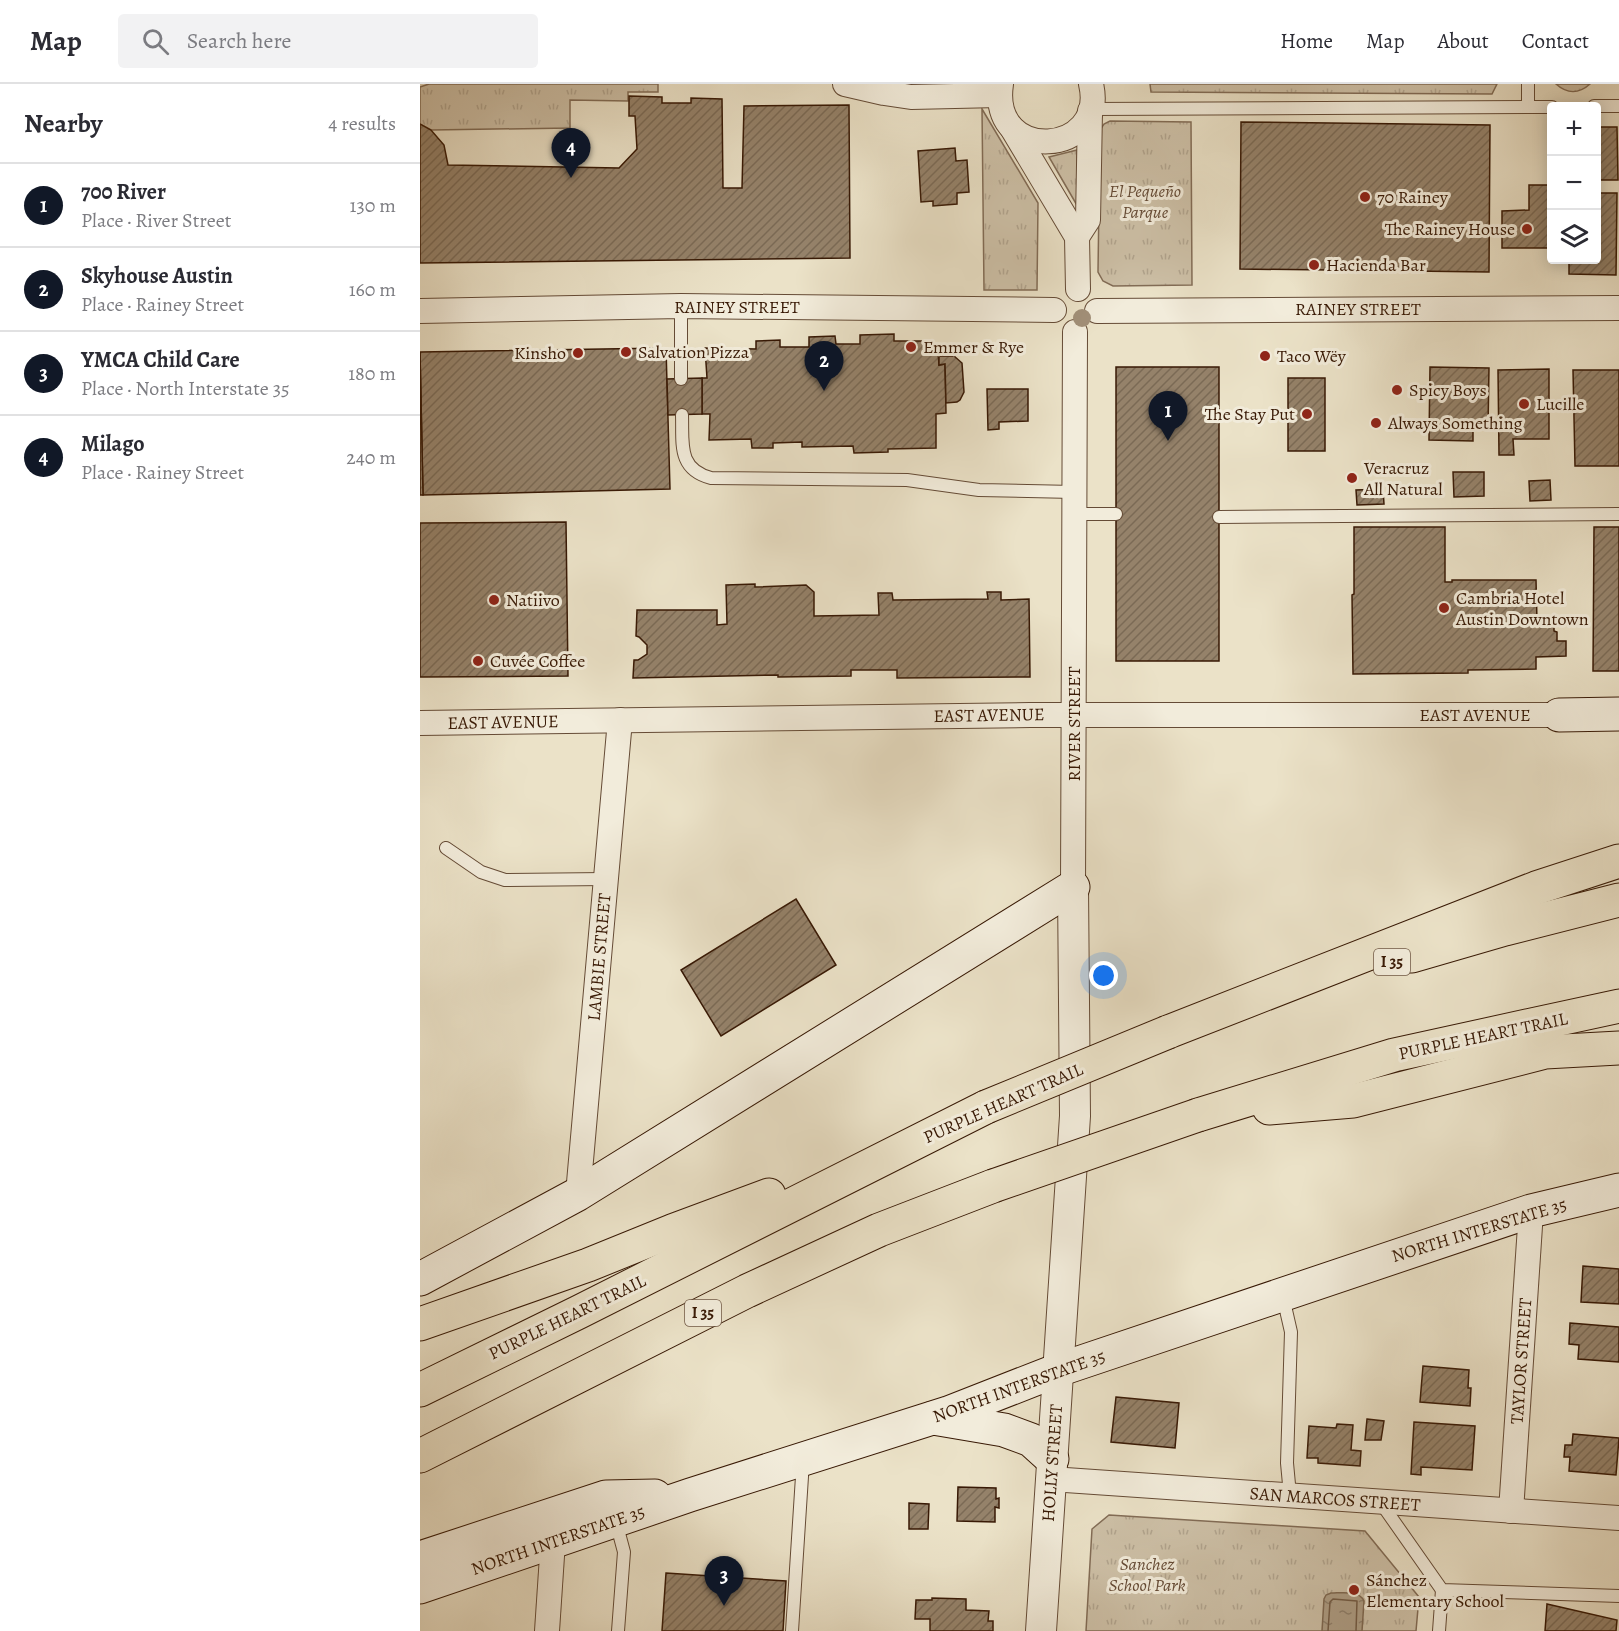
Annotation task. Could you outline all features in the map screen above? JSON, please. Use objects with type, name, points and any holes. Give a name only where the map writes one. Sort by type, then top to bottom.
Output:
[{"type":"highway","points":[[1168,1032],[1536,888],[1619,861]]},
{"type":"highway","name":"PURPLE HEART TRAIL","points":[[420,1390],[986,1107],[1168,1032],[1505,929],[1619,900]]},
{"type":"highway","name":"PURPLE HEART TRAIL","points":[[420,1456],[747,1291],[879,1230],[993,1186],[1198,1115],[1394,1055],[1619,1006]]},
{"type":"highway","points":[[1198,1115],[1353,1101],[1545,1052],[1619,1048]]},
{"type":"highway","points":[[420,1324],[566,1273],[672,1231],[909,1144]]},
{"type":"main road","points":[[1559,715],[1619,714]]},
{"type":"main road","points":[[420,1279],[578,1194],[1073,887]]},
{"type":"main road","name":"NORTH INTERSTATE 35","points":[[420,1587],[553,1540],[931,1418],[1058,1370],[1531,1211],[1619,1190]]},
{"type":"main road","points":[[931,1418],[1004,1430],[1031,1440],[1052,1469]]},
{"type":"main road","points":[[420,1558],[606,1497],[690,1495]]},
{"type":"street","points":[[845,84],[881,93],[911,97],[1000,89],[1000,107],[1077,237],[1078,289]]},
{"type":"street","points":[[1012,128],[1021,135],[1044,143],[1056,142],[1077,131],[1085,122],[1090,110],[1093,99],[1091,84]]},
{"type":"street","points":[[1077,237],[1088,220],[1090,110]]},
{"type":"street","points":[[1078,289],[1094,298],[1097,310],[1096,317],[1088,328],[1075,332],[1058,322],[1054,310],[1064,292],[1078,289]]},
{"type":"street","name":"RAINEY STREET","points":[[420,311],[681,306],[1054,310]]},
{"type":"street","name":"RAINEY STREET","points":[[1097,310],[1619,308]]},
{"type":"street","name":"RIVER STREET","points":[[1075,332],[1073,715],[1075,1116]]},
{"type":"street","name":"EAST AVENUE","points":[[420,723],[1073,715],[1559,715]]},
{"type":"street","name":"LAMBIE STREET","points":[[578,1194],[620,720]]},
{"type":"street","name":"HOLLY STREET","points":[[1041,1631],[1075,1116]]},
{"type":"street","name":"TAYLOR STREET","points":[[1511,1511],[1531,1211]]},
{"type":"street","name":"SAN MARCOS STREET","points":[[1052,1469],[1290,1495],[1619,1518]]},
{"type":"street","points":[[547,1631],[553,1540]]},
{"type":"lane","points":[[1528,84],[1528,107]]},
{"type":"lane","points":[[1601,106],[1619,106]]},
{"type":"lane","points":[[1090,110],[1547,107]]},
{"type":"lane","points":[[681,306],[681,379]]},
{"type":"lane","points":[[682,415],[684,459],[702,476],[711,478],[908,480],[1074,503],[1116,514]]},
{"type":"lane","points":[[1219,517],[1619,514]]},
{"type":"lane","points":[[446,848],[481,872],[505,880],[606,879]]},
{"type":"lane","points":[[1283,1294],[1292,1332],[1287,1463],[1290,1495]]},
{"type":"lane","points":[[792,1631],[803,1460]]},
{"type":"lane","points":[[1380,1502],[1442,1590],[1439,1631]]},
{"type":"lane","points":[[615,1520],[624,1552],[618,1631]]},
{"type":"lane","points":[[1442,1590],[1619,1596]]},
{"type":"green space","points":[[429,84],[658,84],[658,92],[628,92],[628,101],[570,100],[570,128],[431,130],[420,124],[420,87]]},
{"type":"green space","points":[[1150,84],[1497,84],[1492,94],[1151,92]]},
{"type":"green space","points":[[1556,84],[1590,84],[1582,90],[1573,92],[1564,90]]},
{"type":"green space","points":[[982,109],[1038,203],[1037,290],[984,290]]},
{"type":"green space","name":"El Pequeño Parque","points":[[1110,121],[1191,122],[1192,285],[1113,286],[1103,281],[1098,272],[1100,130]]},
{"type":"green space","points":[[1077,150],[1078,207],[1049,157]]},
{"type":"green space","name":"Sanchez School Park","points":[[1109,1515],[1365,1531],[1419,1597],[1416,1631],[1086,1631],[1092,1529]]},
{"type":"water","points":[[1331,1593],[1350,1593],[1362,1597],[1364,1601],[1362,1631],[1322,1631],[1324,1599]]},
{"type":"building","points":[[629,96],[662,97],[662,103],[691,103],[691,98],[722,99],[723,188],[742,188],[744,106],[849,105],[850,258],[420,263],[420,124],[431,130],[444,145],[448,165],[619,168],[637,149],[635,116],[629,116]]},
{"type":"building","name":"70 Rainey","points":[[1241,122],[1490,125],[1489,272],[1240,269]]},
{"type":"building","points":[[1601,127],[1617,127],[1618,180],[1601,180]]},
{"type":"building","points":[[955,148],[956,161],[967,160],[969,192],[957,193],[957,204],[933,206],[933,201],[921,202],[918,151]]},
{"type":"building","name":"The Rainey House","points":[[1529,185],[1547,185],[1547,248],[1502,248],[1502,211],[1529,210]]},
{"type":"building","points":[[1601,193],[1617,193],[1616,275],[1569,274],[1569,264],[1601,264]]},
{"type":"building","points":[[894,334],[894,341],[925,341],[925,351],[938,351],[939,365],[945,364],[946,413],[936,414],[936,448],[888,449],[888,452],[854,453],[853,446],[802,447],[802,442],[773,443],[773,448],[752,448],[751,439],[709,440],[710,414],[702,414],[702,378],[707,378],[705,348],[756,349],[756,341],[780,340],[780,347],[809,347],[809,337],[835,336],[836,344],[860,344],[860,335]]},
{"type":"building","points":[[666,348],[670,489],[423,495],[420,352]]},
{"type":"building","points":[[420,352],[423,495],[420,495]]},
{"type":"building","points":[[939,356],[954,356],[962,363],[964,392],[957,402],[946,403],[945,364],[939,365]]},
{"type":"building","points":[[1116,367],[1219,367],[1219,661],[1116,661]]},
{"type":"building","points":[[1430,367],[1489,368],[1488,429],[1473,428],[1473,441],[1429,440]]},
{"type":"building","name":"Lucille","points":[[1549,369],[1549,439],[1513,439],[1514,455],[1499,455],[1498,370]]},
{"type":"building","points":[[1573,370],[1619,370],[1619,466],[1575,466]]},
{"type":"building","points":[[702,378],[702,414],[668,415],[667,379]]},
{"type":"building","name":"The Stay Put","points":[[1288,378],[1325,378],[1325,451],[1288,451]]},
{"type":"building","points":[[987,389],[1028,389],[1028,421],[999,422],[999,429],[988,430]]},
{"type":"building","points":[[1453,472],[1484,472],[1484,496],[1454,497]]},
{"type":"building","points":[[1550,480],[1551,500],[1530,501],[1529,481]]},
{"type":"building","points":[[1383,489],[1384,504],[1357,505],[1356,490]]},
{"type":"building","name":"Natiivo","points":[[566,522],[568,676],[420,677],[420,523]]},
{"type":"building","name":"Cambria Hotel Austin Downtown","points":[[1354,527],[1445,527],[1445,582],[1452,582],[1452,580],[1536,580],[1537,622],[1554,622],[1557,641],[1566,641],[1566,656],[1536,657],[1536,669],[1468,670],[1468,673],[1353,674]]},
{"type":"building","points":[[1594,527],[1619,527],[1619,671],[1593,671]]},
{"type":"building","points":[[755,584],[755,587],[806,585],[814,592],[814,616],[879,615],[878,593],[892,593],[893,600],[988,599],[987,592],[1001,592],[1001,600],[1029,599],[1030,677],[897,678],[897,670],[851,670],[851,676],[633,678],[634,660],[647,654],[647,645],[636,636],[637,610],[717,610],[717,625],[727,624],[726,585]]},
{"type":"building","points":[[796,899],[836,965],[721,1036],[681,970]]},
{"type":"building","points":[[1583,1266],[1619,1269],[1619,1304],[1581,1302]]},
{"type":"building","points":[[1570,1323],[1619,1327],[1619,1362],[1578,1359],[1579,1345],[1569,1344]]},
{"type":"building","points":[[1423,1366],[1469,1370],[1470,1406],[1420,1402]]},
{"type":"building","points":[[1116,1397],[1179,1403],[1175,1448],[1111,1442]]},
{"type":"building","points":[[1367,1419],[1384,1421],[1381,1440],[1365,1440]]},
{"type":"building","points":[[1414,1422],[1475,1426],[1472,1470],[1421,1467],[1421,1475],[1411,1474]]},
{"type":"building","points":[[1337,1424],[1353,1425],[1351,1450],[1361,1451],[1360,1466],[1318,1463],[1318,1458],[1307,1458],[1309,1426],[1336,1428]]},
{"type":"building","points":[[1573,1434],[1619,1438],[1616,1475],[1569,1471],[1570,1457],[1564,1457],[1565,1445],[1572,1445]]},
{"type":"building","points":[[958,1487],[996,1488],[999,1508],[995,1507],[995,1522],[957,1521]]},
{"type":"building","points":[[909,1503],[929,1504],[928,1529],[909,1529]]},
{"type":"building","points":[[666,1573],[786,1581],[783,1631],[662,1631]]},
{"type":"building","points":[[932,1598],[966,1599],[966,1610],[989,1611],[988,1621],[993,1621],[993,1631],[930,1631],[930,1619],[915,1619],[916,1600],[932,1600]]},
{"type":"building","points":[[1547,1604],[1617,1620],[1616,1631],[1545,1631]]},
{"type":"place","name":"Milago","points":[[571,178]]},
{"type":"place","name":"70 Rainey","points":[[1365,197]]},
{"type":"place","name":"The Rainey House","points":[[1527,229]]},
{"type":"place","name":"Hacienda Bar","points":[[1314,265]]},
{"type":"place","name":"Emmer & Rye","points":[[911,347]]},
{"type":"place","name":"Salvation Pizza","points":[[626,352]]},
{"type":"place","name":"Kinsho","points":[[578,353]]},
{"type":"place","name":"Taco Wëy","points":[[1265,356]]},
{"type":"place","name":"Spicy Boys","points":[[1397,390]]},
{"type":"place","name":"Skyhouse Austin","points":[[824,391]]},
{"type":"place","name":"Lucille","points":[[1524,404]]},
{"type":"place","name":"The Stay Put","points":[[1307,414]]},
{"type":"place","name":"Always Something","points":[[1376,423]]},
{"type":"place","name":"700 River","points":[[1168,441]]},
{"type":"place","name":"Veracruz All Natural","points":[[1352,478]]},
{"type":"place","name":"Natiivo","points":[[494,600]]},
{"type":"place","name":"Cambria Hotel Austin Downtown","points":[[1444,608]]},
{"type":"place","name":"Cuvée Coffee","points":[[478,661]]},
{"type":"place","name":"Sánchez Elementary School","points":[[1354,1590]]},
{"type":"place","name":"YMCA Child Care","points":[[724,1606]]}]
